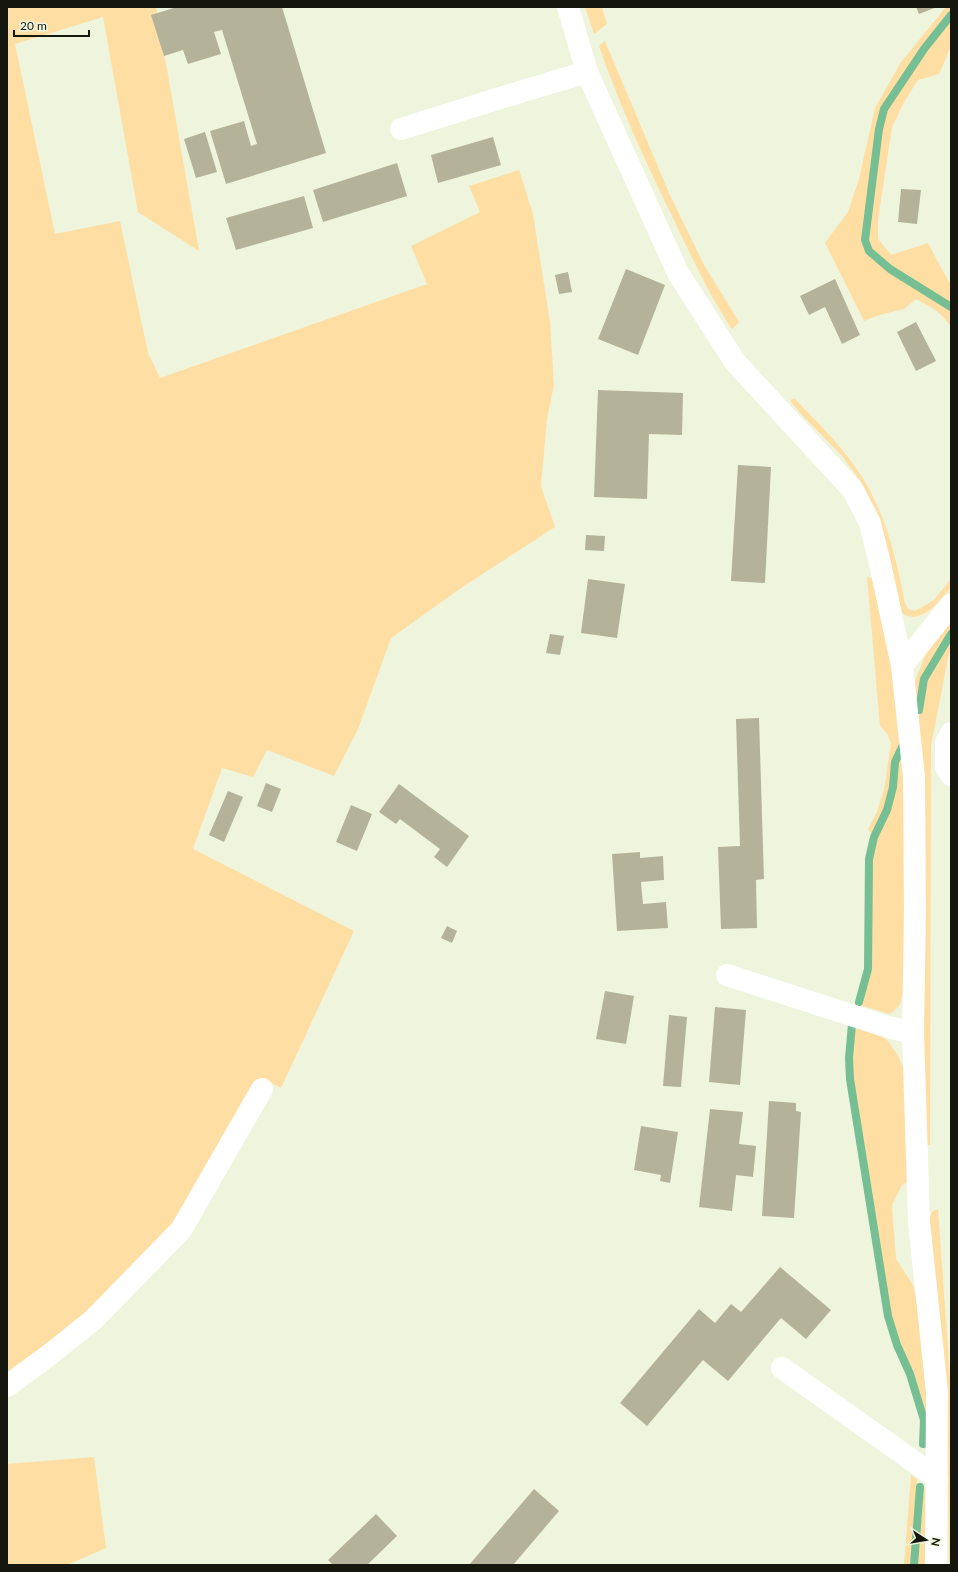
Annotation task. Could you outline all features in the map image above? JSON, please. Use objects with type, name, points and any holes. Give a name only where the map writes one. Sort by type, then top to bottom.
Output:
[{"type":"street","points":[[568,7],[587,72],[678,273],[735,362],[853,490],[870,523],[880,564],[902,666],[914,776],[915,911],[913,1033],[919,1222],[937,1392],[936,1565]]},
{"type":"street","points":[[401,129],[587,72]]},
{"type":"street","points":[[902,666],[951,605]]},
{"type":"street","points":[[951,733],[946,743],[946,767],[951,775]]},
{"type":"street","points":[[727,975],[888,1027],[913,1033]]},
{"type":"street","points":[[7,1386],[93,1320],[181,1230],[262,1089]]},
{"type":"street","points":[[782,1368],[937,1478]]},
{"type":"shaded area","points":[[7,7],[156,7],[199,251],[138,212],[103,17],[15,44],[55,234],[120,221],[148,353],[160,378],[427,284],[411,246],[480,212],[469,186],[519,170],[533,214],[550,322],[554,385],[547,418],[541,486],[555,527],[464,586],[391,638],[358,729],[334,776],[267,750],[253,777],[222,768],[193,849],[354,931],[281,1088],[262,1078],[174,1225],[82,1316],[7,1376]]},
{"type":"shaded area","points":[[585,7],[602,7],[607,24],[594,34]]},
{"type":"shaded area","points":[[946,7],[951,7],[951,11],[923,48],[882,109],[877,128],[865,212],[863,240],[867,252],[889,270],[951,309],[951,327],[944,317],[936,310],[916,299],[904,309],[879,315],[864,321],[825,243],[848,212],[859,179],[875,108],[901,62]]},
{"type":"shaded area","points":[[951,18],[951,46],[939,74],[918,80],[904,102],[892,127],[878,220],[878,239],[891,255],[928,243],[951,285],[951,304],[891,267],[870,250],[867,239],[869,213],[881,129],[886,110],[926,50]]},
{"type":"shaded area","points":[[605,41],[669,193],[703,263],[739,322],[732,329],[715,302],[700,273],[633,132],[599,46]]},
{"type":"shaded area","points":[[794,398],[844,451],[867,486],[888,534],[898,568],[905,603],[908,609],[915,611],[934,600],[951,579],[951,587],[930,610],[916,616],[909,616],[902,613],[888,551],[861,482],[842,456],[790,401]]},
{"type":"shaded area","points":[[867,577],[879,580],[905,732],[892,760],[890,787],[884,809],[872,835],[868,829],[877,812],[884,790],[891,743],[888,735],[880,726]]},
{"type":"shaded area","points":[[951,613],[951,632],[923,679],[918,711],[915,681],[931,641]]},
{"type":"shaded area","points":[[951,637],[951,651],[949,653],[931,746],[930,1145],[923,1144],[919,716],[924,694],[925,679]]},
{"type":"shaded area","points":[[905,745],[904,986],[899,1006],[889,1014],[860,1005],[869,971],[869,895],[871,857],[876,838],[889,811],[898,760]]},
{"type":"shaded area","points":[[857,1025],[876,1031],[887,1040],[897,1054],[908,1077],[908,1182],[902,1185],[892,1205],[896,1259],[913,1285],[916,1297],[931,1432],[927,1433],[925,1419],[912,1372],[899,1342],[890,1314],[880,1256],[852,1073],[852,1039]]},
{"type":"shaded area","points":[[938,1209],[951,1390],[951,1565],[949,1565],[947,1391],[928,1220],[933,1211]]},
{"type":"shaded area","points":[[94,1457],[106,1548],[67,1565],[7,1565],[7,1464]]},
{"type":"shaded area","points":[[911,1475],[917,1479],[911,1565],[904,1565]]},
{"type":"shaded area","points":[[924,1486],[929,1490],[929,1565],[917,1565]]},
{"type":"building","points":[[177,7],[282,7],[326,153],[226,184],[210,131],[244,121],[251,146],[257,144],[222,30],[214,32],[221,54],[188,64],[183,50],[164,56],[151,15]]},
{"type":"building","points":[[916,7],[937,7],[919,14]]},
{"type":"building","points":[[205,132],[217,172],[196,178],[184,139]]},
{"type":"building","points":[[493,137],[501,165],[438,183],[431,155]]},
{"type":"building","points":[[397,163],[407,196],[323,222],[313,190]]},
{"type":"building","points":[[901,189],[921,190],[917,224],[898,222]]},
{"type":"building","points":[[304,196],[313,228],[236,250],[226,218]]},
{"type":"building","points":[[626,269],[665,285],[638,355],[598,339]]},
{"type":"building","points":[[568,272],[572,292],[559,294],[555,275]]},
{"type":"building","points":[[835,279],[860,335],[842,344],[825,307],[809,315],[800,296]]},
{"type":"building","points":[[916,322],[936,361],[916,371],[897,332]]},
{"type":"building","points":[[598,390],[683,393],[682,435],[649,434],[647,499],[594,497]]},
{"type":"building","points":[[738,465],[771,467],[765,583],[731,581]]},
{"type":"building","points":[[586,535],[605,536],[604,551],[585,550]]},
{"type":"building","points":[[588,579],[625,584],[617,638],[581,633]]},
{"type":"building","points":[[550,634],[564,636],[560,655],[546,653]]},
{"type":"building","points":[[759,718],[764,879],[756,880],[757,928],[721,929],[718,847],[740,846],[736,719]]},
{"type":"building","points":[[266,783],[281,789],[272,812],[257,806]]},
{"type":"building","points":[[399,784],[469,836],[447,867],[434,857],[440,849],[400,819],[396,824],[379,812]]},
{"type":"building","points":[[228,791],[243,797],[224,842],[209,835]]},
{"type":"building","points":[[351,805],[372,814],[357,851],[336,842]]},
{"type":"building","points":[[640,852],[640,858],[663,856],[664,880],[641,882],[643,904],[666,902],[668,928],[617,931],[612,854]]},
{"type":"building","points":[[447,926],[457,931],[452,943],[441,938]]},
{"type":"building","points":[[605,991],[634,996],[626,1044],[596,1039]]},
{"type":"building","points":[[715,1007],[746,1010],[740,1085],[709,1082]]},
{"type":"building","points":[[669,1015],[687,1017],[681,1087],[663,1086]]},
{"type":"building","points":[[769,1101],[796,1103],[796,1111],[801,1112],[794,1218],[762,1216]]},
{"type":"building","points":[[710,1109],[743,1112],[739,1144],[756,1146],[753,1177],[736,1175],[732,1211],[699,1207]]},
{"type":"building","points":[[641,1126],[678,1132],[670,1183],[660,1181],[661,1175],[634,1170]]},
{"type":"building","points":[[780,1267],[831,1310],[806,1339],[781,1318],[728,1381],[703,1360],[647,1426],[620,1403],[699,1309],[715,1323],[731,1304],[741,1312]]},
{"type":"building","points":[[534,1489],[559,1511],[513,1565],[469,1565]]},
{"type":"building","points":[[376,1514],[397,1536],[367,1565],[333,1565],[328,1560]]},
{"type":"waterway","points":[[951,15],[924,49],[884,109],[879,129],[865,240],[869,251],[890,269],[951,307]]},
{"type":"waterway","points":[[919,710],[924,679],[951,634]]},
{"type":"waterway","points":[[859,1002],[868,969],[869,859],[874,837],[887,810],[893,787],[895,762],[904,743]]},
{"type":"waterway","points":[[852,1024],[849,1058],[850,1079],[888,1316],[897,1345],[910,1374],[924,1420],[923,1444]]},
{"type":"waterway","points":[[914,1565],[920,1487]]}]
